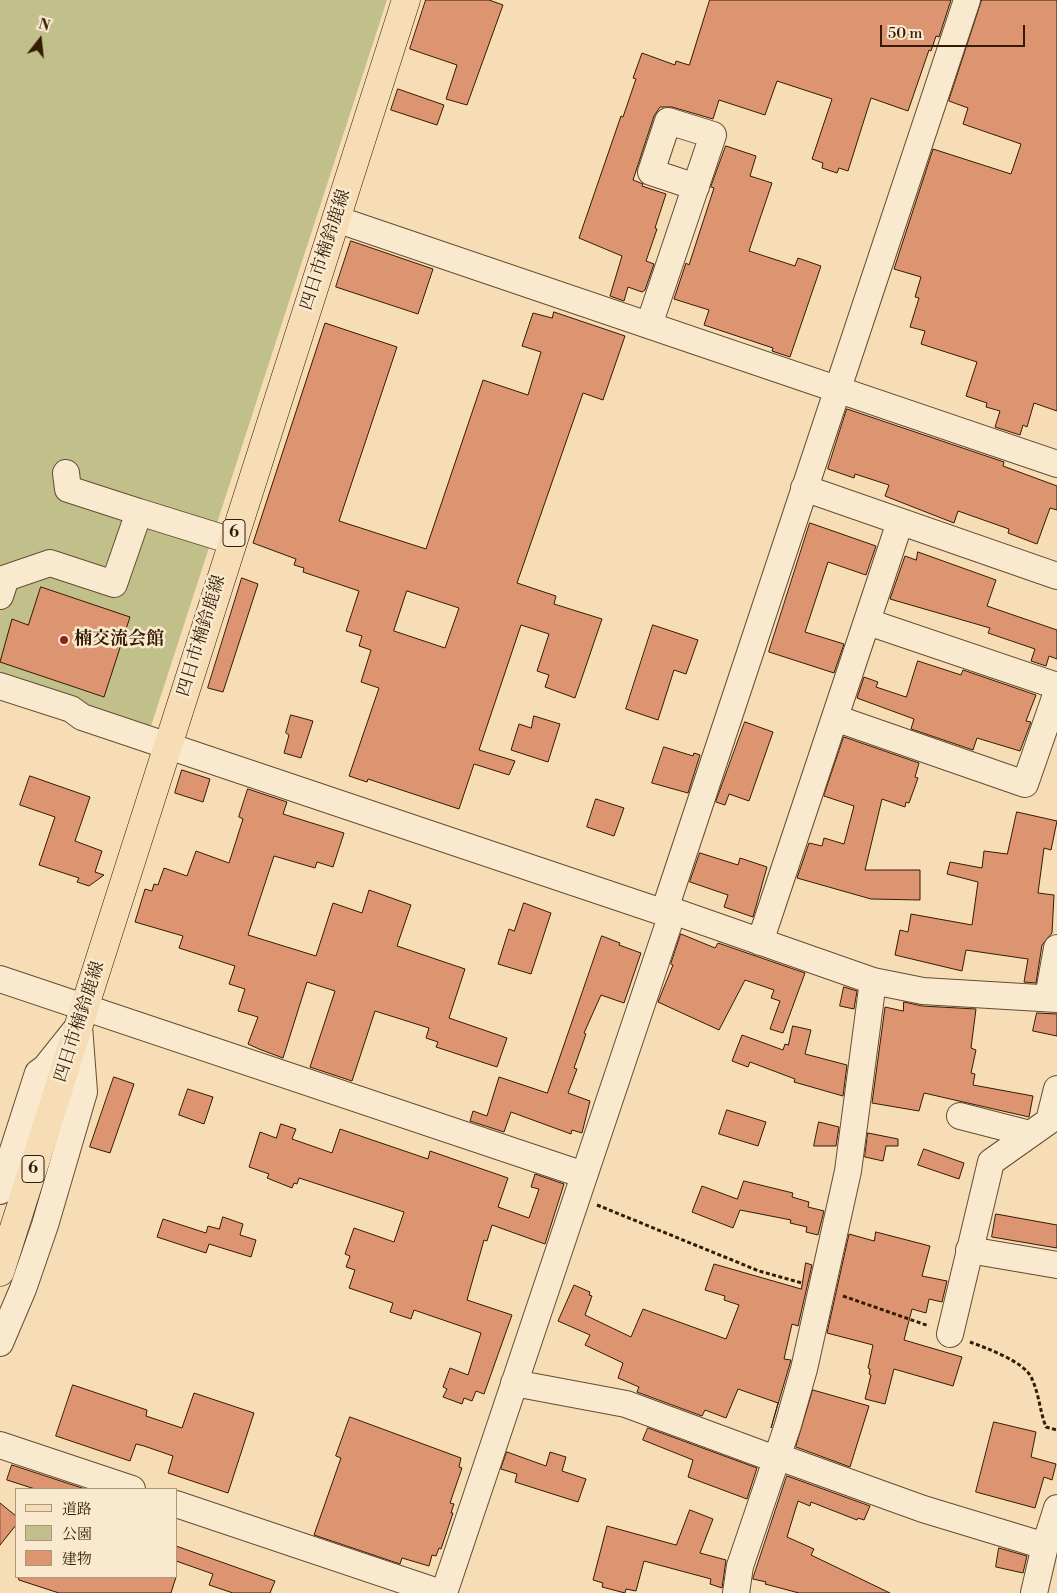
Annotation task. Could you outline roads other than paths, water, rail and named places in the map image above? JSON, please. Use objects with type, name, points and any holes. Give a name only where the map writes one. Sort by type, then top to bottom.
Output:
[{"type":"main road","name":"四日市楠鈴鹿線","points":[[0,1272],[406,0]]},
{"type":"street","points":[[178,1505],[443,1593],[580,1185],[836,389],[967,0]]},
{"type":"street","points":[[649,325],[696,187]]},
{"type":"street","points":[[336,219],[1057,464]]},
{"type":"street","points":[[66,472],[68,490],[232,541]]},
{"type":"street","points":[[804,488],[1057,576]]},
{"type":"street","points":[[0,596],[6,578],[50,563],[114,584],[139,512]]},
{"type":"street","points":[[760,942],[900,522]]},
{"type":"street","points":[[868,622],[1057,686]]},
{"type":"street","points":[[0,686],[71,709],[82,718],[656,910],[669,910],[874,981],[923,991],[1053,998],[1057,948]]},
{"type":"street","points":[[835,718],[1024,784],[1057,692]]},
{"type":"street","points":[[0,979],[82,1017],[580,1185]]},
{"type":"street","points":[[736,1593],[740,1566],[775,1458],[788,1425],[804,1369],[848,1172],[874,981]]},
{"type":"street","points":[[0,1191],[38,1073],[45,1068],[82,1017]]},
{"type":"street","points":[[0,1343],[23,1289],[39,1243],[84,1092],[82,1017]]},
{"type":"street","points":[[950,1334],[991,1162],[1049,1121],[1057,1089]]},
{"type":"street","points":[[960,1116],[1030,1134]]},
{"type":"street","points":[[969,1250],[1057,1265]]},
{"type":"street","points":[[514,1383],[626,1404],[923,1510],[1045,1546]]},
{"type":"street","points":[[0,1445],[129,1488]]},
{"type":"street","points":[[1034,1593],[1045,1546],[1057,1508]]},
{"type":"place","name":"楠交流会館","points":[[64,640]]}]
